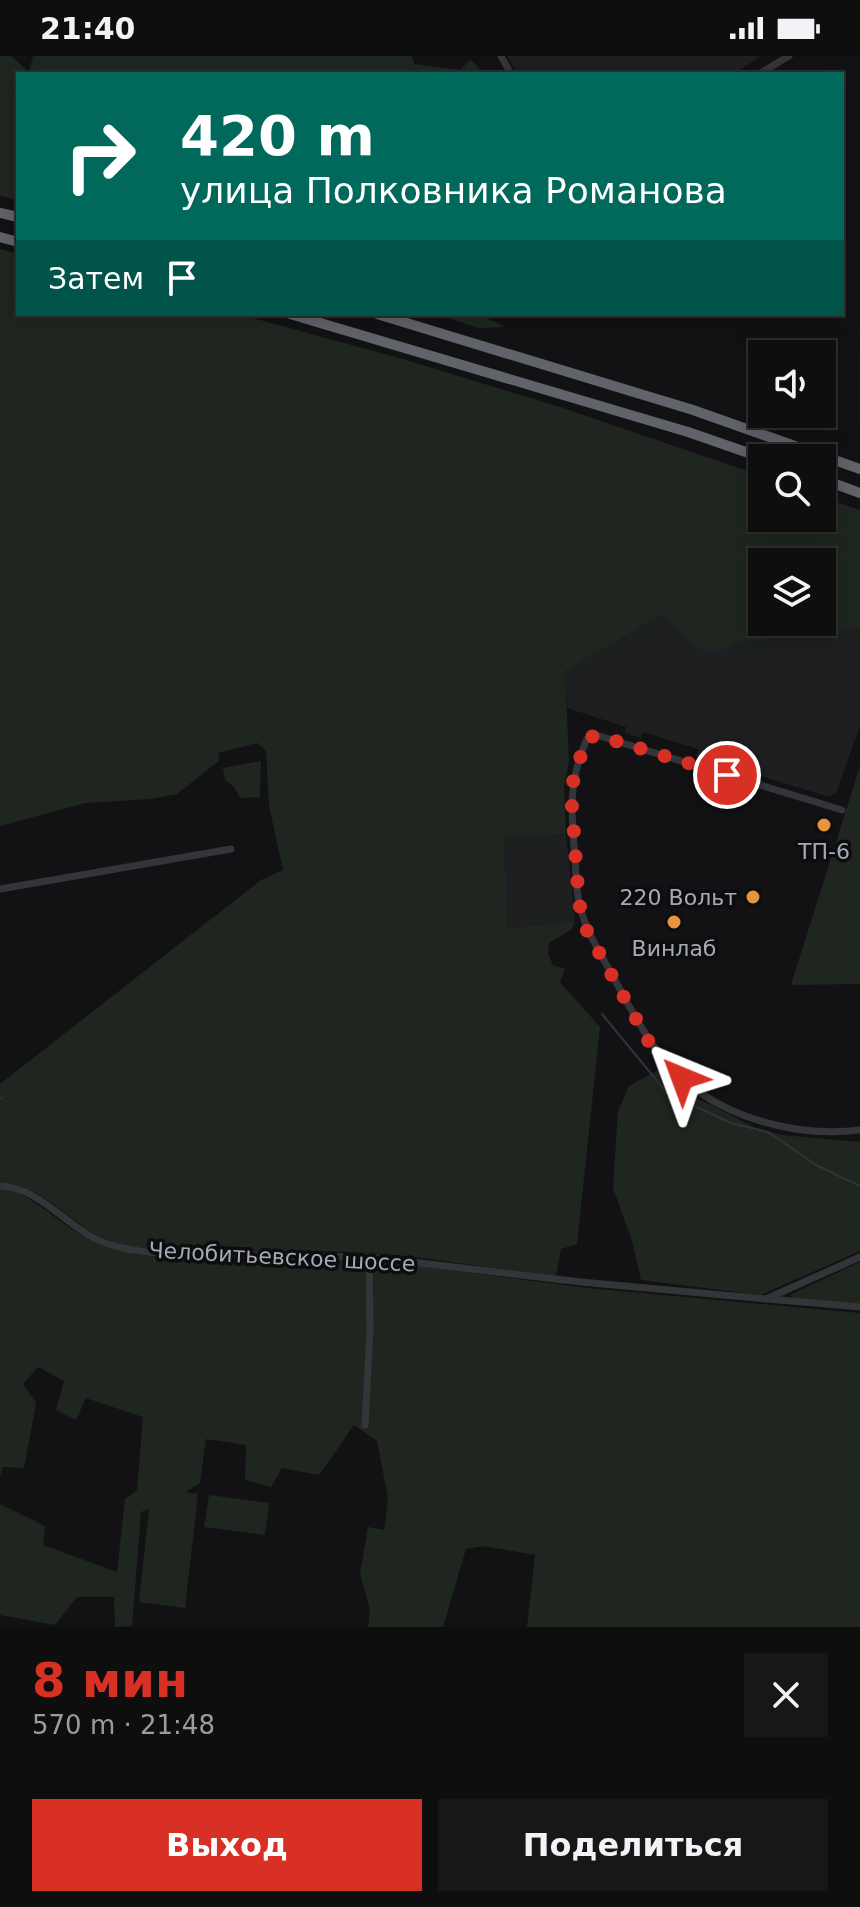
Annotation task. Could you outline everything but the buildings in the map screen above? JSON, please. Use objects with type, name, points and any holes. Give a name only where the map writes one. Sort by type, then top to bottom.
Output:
[{"type":"highway","points":[[297,316],[688,432],[748,453]]},
{"type":"highway","points":[[384,316],[693,410],[860,469]]},
{"type":"highway","points":[[836,484],[860,493]]},
{"type":"street","points":[[762,72],[789,56]]},
{"type":"street","points":[[842,810],[596,735],[587,739],[571,793],[579,903],[586,929],[655,1051],[701,1093],[740,1113],[794,1128],[860,1130]]},
{"type":"street","points":[[0,889],[231,849]]},
{"type":"street","name":"Челобитьевское шоссе","points":[[0,1186],[20,1189],[95,1238],[134,1251],[369,1257],[581,1282],[860,1307]]},
{"type":"street","points":[[365,1425],[370,1330],[369,1257]]},
{"type":"street","points":[[766,1299],[860,1257]]},
{"type":"shaded area","points":[[0,56],[11,56],[29,72],[16,72],[16,200],[0,196]]},
{"type":"shaded area","points":[[33,56],[412,56],[414,64],[460,70],[470,60],[481,72],[29,72]]},
{"type":"shaded area","points":[[507,56],[761,56],[737,72],[517,72]]},
{"type":"shaded area","points":[[0,249],[16,253],[16,316],[246,316],[560,407],[748,471],[748,532],[836,532],[836,502],[860,510],[860,628],[836,631],[836,548],[748,548],[748,636],[796,636],[731,644],[730,649],[700,650],[662,615],[565,671],[569,762],[564,787],[566,834],[505,837],[507,928],[575,921],[572,929],[549,943],[548,954],[553,965],[565,969],[560,982],[600,1027],[577,1244],[561,1249],[556,1276],[368,1253],[184,1251],[124,1245],[92,1232],[33,1192],[17,1185],[0,1183],[0,1084],[261,880],[283,870],[269,806],[266,750],[257,743],[218,753],[220,760],[177,794],[151,799],[85,803],[0,826]]},
{"type":"shaded area","points":[[443,316],[483,316],[505,327],[478,328]]},
{"type":"shaded area","points":[[662,615],[730,648],[730,644],[795,636],[836,636],[836,631],[860,628],[860,726],[836,793],[830,797],[697,757],[698,749],[643,732],[641,738],[625,733],[626,727],[567,708],[565,671]]},
{"type":"shaded area","points":[[261,761],[260,797],[240,798],[235,788],[225,780],[223,768]]},
{"type":"shaded area","points":[[860,766],[860,984],[791,985]]},
{"type":"shaded area","points":[[566,834],[575,921],[507,928],[505,836]]},
{"type":"shaded area","points":[[658,1070],[693,1096],[756,1128],[782,1135],[860,1142],[860,1251],[761,1295],[641,1280],[632,1241],[613,1188],[618,1111],[629,1086]]},
{"type":"shaded area","points":[[9,1189],[97,1243],[153,1257],[372,1260],[588,1288],[860,1313],[860,1627],[527,1627],[535,1555],[483,1546],[466,1549],[443,1627],[368,1627],[370,1609],[360,1574],[368,1527],[384,1530],[388,1498],[377,1441],[354,1425],[319,1475],[282,1468],[271,1487],[245,1480],[246,1445],[206,1439],[200,1483],[186,1492],[198,1494],[185,1608],[139,1602],[149,1509],[141,1512],[132,1626],[115,1627],[114,1597],[77,1597],[55,1625],[0,1615],[0,1504],[45,1526],[43,1545],[117,1572],[125,1499],[137,1490],[143,1417],[86,1398],[76,1420],[56,1410],[64,1381],[38,1367],[23,1384],[36,1403],[24,1468],[3,1467],[0,1477],[0,1190]]},
{"type":"shaded area","points":[[860,1262],[860,1305],[794,1299],[790,1295]]},
{"type":"shaded area","points":[[209,1495],[269,1503],[265,1535],[204,1527]]},
{"type":"waterway","points":[[602,1014],[667,1093],[731,1123],[768,1132],[816,1165],[860,1186]]},
{"type":"place","name":"ТП-6","points":[[824,825]]},
{"type":"place","name":"220 Вольт","points":[[753,897]]},
{"type":"place","name":"Винлаб","points":[[674,922]]},
{"type":"route","points":[[682,1078],[650,1044],[586,929],[579,903],[571,793],[581,753],[590,735],[727,775]]}]
